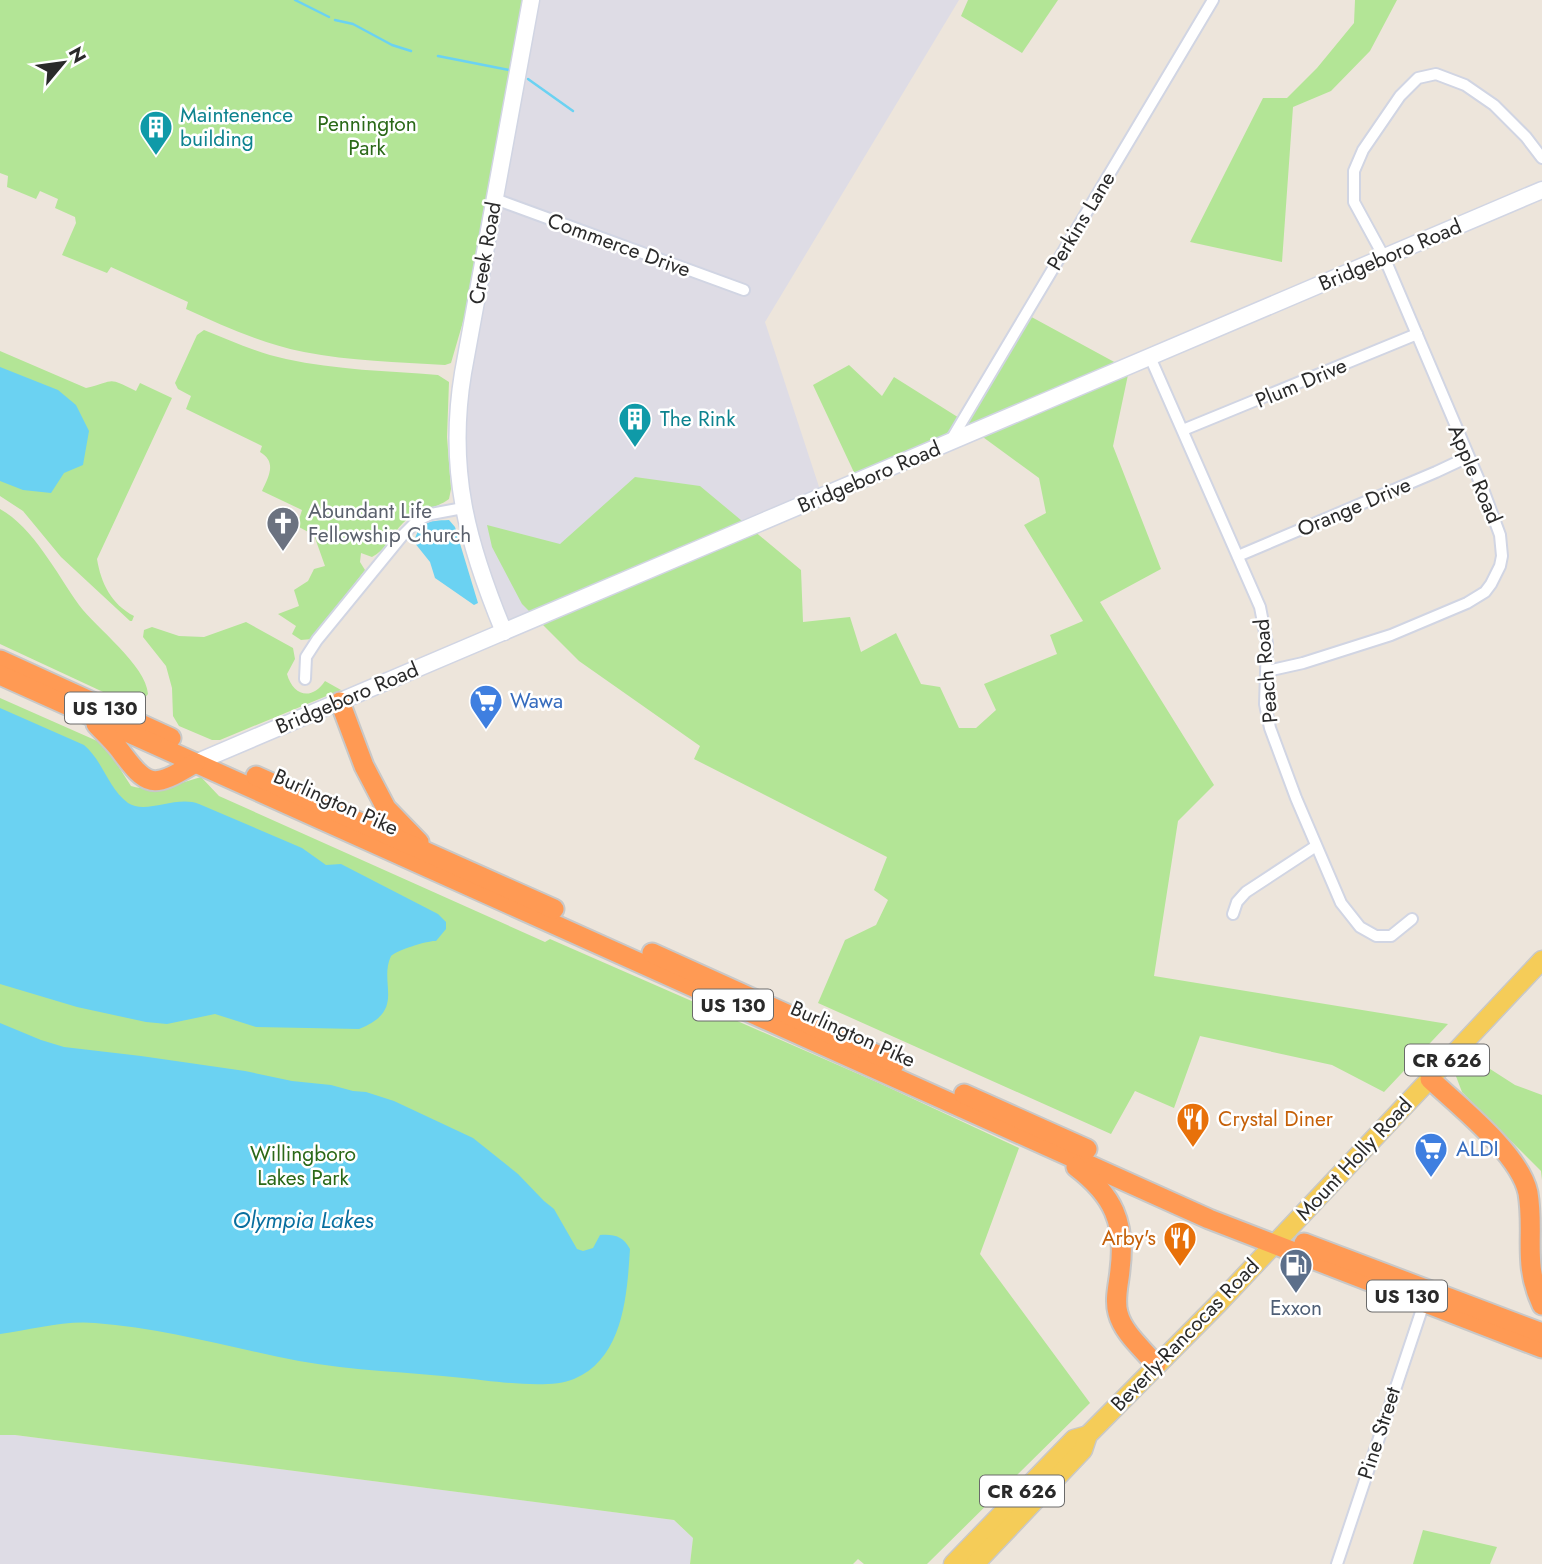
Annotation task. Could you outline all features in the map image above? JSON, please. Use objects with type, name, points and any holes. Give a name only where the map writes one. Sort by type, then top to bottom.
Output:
[{"type":"highway","name":"Burlington Pike","points":[[0,660],[203,760],[1060,1152],[1424,1303],[1542,1348]]},
{"type":"highway","name":"Burlington Pike","points":[[0,675],[85,713],[430,853],[1171,1188],[1277,1240],[1542,1333]]},
{"type":"highway","points":[[340,702],[359,754],[386,808],[430,853]]},
{"type":"highway","points":[[85,713],[113,741],[134,771],[145,779],[165,779],[203,760]]},
{"type":"highway","points":[[1430,1079],[1508,1154],[1524,1179],[1529,1208],[1530,1273],[1542,1305]]},
{"type":"highway","points":[[1060,1152],[1101,1188],[1117,1215],[1122,1244],[1117,1311],[1127,1330],[1156,1365]]},
{"type":"main road","name":"Mount Holly Road","points":[[1277,1240],[1542,960]]},
{"type":"main road","name":"Beverly-Rancocas Road","points":[[965,1562],[1074,1439],[1088,1435],[1218,1304],[1277,1240]]},
{"type":"street","name":"Creek Road","points":[[503,632],[479,571],[463,508],[458,461],[458,406],[531,0]]},
{"type":"street","name":"Perkins Lane","points":[[950,442],[1213,0]]},
{"type":"street","name":"Apple Road","points":[[1267,671],[1303,663],[1402,631],[1457,608],[1485,592],[1500,566],[1502,546],[1493,514],[1384,257],[1354,202],[1354,171],[1375,130],[1400,96],[1418,78],[1436,74],[1475,90],[1510,121],[1542,158]]},
{"type":"street","name":"Bridgeboro Road","points":[[203,760],[1542,190]]},
{"type":"street","name":"Commerce Drive","points":[[495,199],[744,290]]},
{"type":"street","name":"Plum Drive","points":[[1183,430],[1417,334]]},
{"type":"street","name":"Peach Road","points":[[1150,357],[1260,607],[1267,643],[1265,704],[1270,728],[1341,903],[1367,933],[1383,937],[1397,932],[1412,919]]},
{"type":"street","name":"Orange Drive","points":[[1238,556],[1468,457]]},
{"type":"street","points":[[305,679],[306,657],[317,640],[401,536],[418,520],[431,514],[463,508]]},
{"type":"street","points":[[1233,914],[1237,902],[1246,892],[1316,846]]},
{"type":"street","name":"Pine Street","points":[[1337,1564],[1424,1303]]},
{"type":"shaded area","points":[[531,0],[959,0],[765,322],[823,499],[504,632],[474,554],[458,406]]},
{"type":"shaded area","points":[[0,1435],[674,1520],[693,1538],[690,1564],[0,1564]]},
{"type":"green space","name":"Pennington Park","points":[[0,0],[531,0],[467,308],[451,363],[445,365],[356,359],[288,349],[186,309],[188,302],[111,267],[107,273],[62,255],[76,223],[75,217],[55,208],[58,199],[40,191],[36,199],[7,187],[8,176],[0,173]]},
{"type":"green space","points":[[968,0],[1058,0],[1022,53],[961,16]]},
{"type":"green space","points":[[1355,0],[1397,0],[1370,51],[1331,91],[1293,107],[1282,262],[1190,242],[1263,98],[1287,98],[1317,68],[1354,23]]},
{"type":"green space","points":[[1026,314],[1129,370],[1113,446],[1161,569],[1100,602],[1214,785],[1178,821],[1154,976],[1448,1024],[1384,1092],[1332,1065],[1200,1036],[1174,1108],[1135,1091],[1111,1134],[818,1003],[845,940],[876,925],[888,900],[874,890],[887,857],[694,759],[700,746],[579,661],[522,604],[492,547],[487,525],[560,544],[635,477],[700,486],[801,570],[803,622],[850,617],[861,652],[896,633],[921,684],[940,687],[959,728],[976,728],[996,710],[984,684],[1057,654],[1050,635],[1083,621],[1024,525],[1046,513],[1039,478],[976,432],[859,483],[813,385],[849,365],[882,396],[894,377],[964,421]]},
{"type":"green space","points":[[204,330],[286,359],[343,368],[438,375],[449,382],[449,499],[408,519],[372,557],[361,553],[360,562],[365,570],[312,639],[301,640],[292,634],[296,626],[278,614],[299,606],[294,590],[308,581],[314,569],[325,566],[314,535],[297,526],[302,510],[262,491],[270,465],[260,452],[262,446],[186,409],[191,396],[178,389],[175,383],[197,335]]},
{"type":"green space","points":[[0,351],[86,388],[111,381],[136,391],[140,383],[172,398],[97,559],[108,592],[134,616],[132,621],[61,557],[23,511],[0,496]]},
{"type":"green space","points":[[0,509],[34,539],[79,605],[139,671],[148,694],[142,700],[129,704],[0,644]]},
{"type":"green space","points":[[246,622],[293,648],[295,659],[287,674],[298,691],[309,693],[325,681],[341,690],[220,740],[212,740],[179,726],[173,716],[172,688],[166,666],[143,637],[144,630],[152,627],[179,636],[204,637]]},
{"type":"green space","name":"Willingboro Lakes Park","points":[[0,698],[104,744],[131,786],[158,788],[201,777],[219,796],[545,942],[550,939],[879,1083],[1019,1148],[980,1254],[1090,1403],[927,1564],[864,1564],[858,1559],[853,1564],[690,1564],[693,1538],[674,1520],[0,1435]]},
{"type":"green space","points":[[1473,1058],[1515,1085],[1542,1095],[1542,1180],[1541,1171],[1462,1092],[1454,1071]]},
{"type":"green space","points":[[1423,1530],[1497,1547],[1490,1564],[1413,1564]]},
{"type":"water","points":[[0,367],[58,390],[76,405],[89,431],[83,465],[64,473],[51,493],[23,490],[0,481]]},
{"type":"water","points":[[449,520],[455,527],[478,603],[474,605],[435,578],[430,562],[414,542],[422,526]]},
{"type":"water","points":[[0,708],[84,745],[91,751],[115,790],[128,803],[143,807],[181,802],[199,804],[302,848],[326,865],[341,864],[438,914],[446,922],[446,929],[436,941],[413,946],[391,956],[387,977],[387,1005],[374,1022],[359,1029],[256,1027],[215,1014],[167,1024],[146,1022],[77,1007],[0,984]]},
{"type":"water","name":"Olympia Lakes","points":[[0,1023],[64,1047],[245,1071],[366,1092],[394,1101],[473,1138],[518,1174],[554,1209],[577,1249],[583,1251],[593,1248],[600,1235],[610,1235],[624,1241],[630,1249],[624,1304],[613,1341],[591,1369],[574,1379],[535,1384],[319,1364],[172,1334],[95,1323],[60,1324],[0,1334]]},
{"type":"waterway","points":[[295,0],[329,17]]},
{"type":"waterway","points":[[335,20],[353,24],[392,45],[411,51]]},
{"type":"waterway","points":[[438,56],[509,70]]},
{"type":"waterway","points":[[528,79],[573,111]]},
{"type":"place","name":"Maintenence building","points":[[156,157]]},
{"type":"place","name":"The Rink","points":[[635,449]]},
{"type":"place","name":"Abundant Life Fellowship Church","points":[[283,553]]},
{"type":"place","name":"Wawa","points":[[486,731]]},
{"type":"place","name":"Crystal Diner","points":[[1193,1149]]},
{"type":"place","name":"ALDI","points":[[1431,1179]]},
{"type":"place","name":"Arby's","points":[[1180,1268]]},
{"type":"place","name":"Exxon","points":[[1296,1295]]}]
